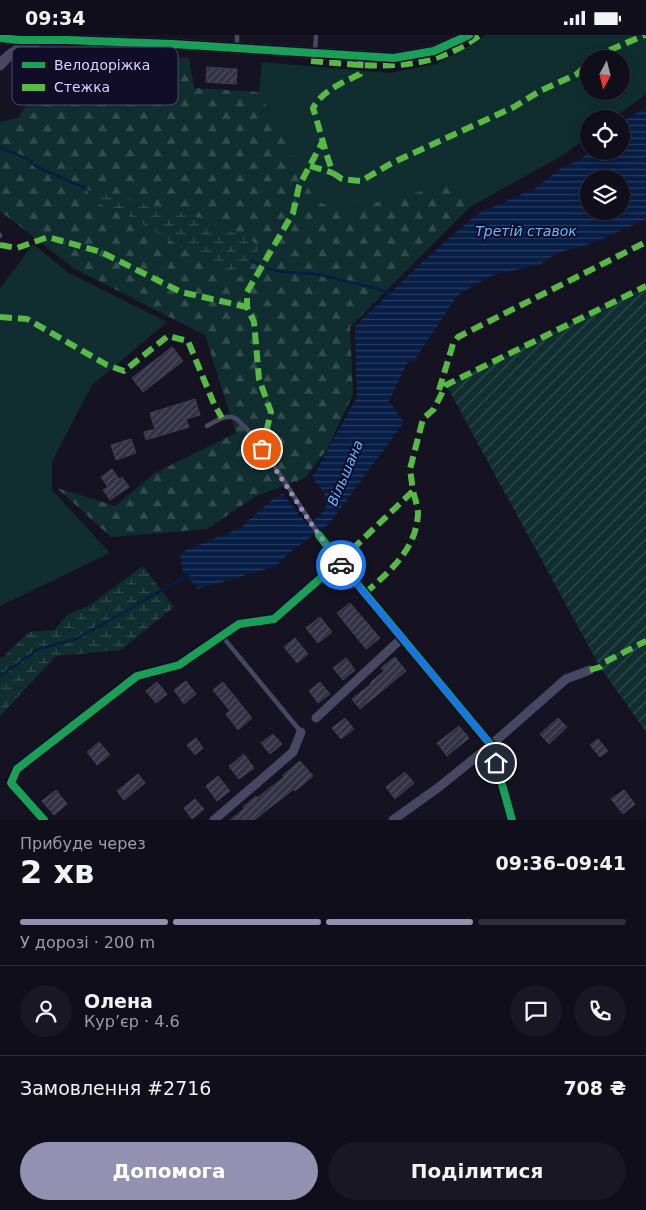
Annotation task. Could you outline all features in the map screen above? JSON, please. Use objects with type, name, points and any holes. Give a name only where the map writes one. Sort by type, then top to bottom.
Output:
[{"type":"street","points":[[0,38],[10,40],[35,37],[66,39],[173,39],[237,48],[394,58],[434,51],[470,35]]},
{"type":"street","points":[[0,38],[4,45],[2,62]]},
{"type":"street","points":[[23,47],[34,43],[66,39]]},
{"type":"street","points":[[319,535],[339,562],[491,745],[512,820]]},
{"type":"street","points":[[44,820],[11,783],[17,769],[137,676],[179,665],[239,624],[274,619],[339,562]]},
{"type":"street","points":[[316,718],[402,638]]},
{"type":"street","points":[[393,820],[439,787],[491,745],[566,679],[590,670]]},
{"type":"street","points":[[214,820],[294,751],[301,732]]},
{"type":"lane","points":[[237,35],[237,48]]},
{"type":"lane","points":[[315,53],[316,35]]},
{"type":"lane","points":[[207,426],[222,418],[232,417],[242,423],[262,449],[319,535]]},
{"type":"lane","points":[[222,636],[301,732]]},
{"type":"green space","points":[[486,35],[646,35],[646,94],[624,110],[580,110],[580,143],[563,155],[470,207],[448,186],[353,208],[333,208],[315,200],[259,92],[262,62],[390,73],[436,64],[477,42]]},
{"type":"green space","points":[[178,57],[189,58],[194,88],[259,92],[315,200],[333,208],[353,208],[448,185],[470,207],[350,327],[353,394],[328,448],[305,478],[256,496],[207,529],[111,537],[57,488],[115,506],[155,473],[236,433],[205,335],[75,269],[0,211],[0,122],[18,118],[26,105],[178,105]]},
{"type":"green space","points":[[85,188],[201,218],[249,238],[260,248],[239,278],[196,256],[129,216],[94,202]]},
{"type":"green space","points":[[33,244],[69,273],[167,322],[92,385],[52,461],[52,490],[110,553],[0,606],[0,289]]},
{"type":"green space","points":[[646,286],[646,732],[600,667],[446,385]]},
{"type":"green space","points":[[143,566],[174,607],[121,650],[56,656],[0,716],[0,657],[2,658],[29,632],[54,630],[67,615],[90,605]]},
{"type":"water","name":"Третій ставок","points":[[646,107],[646,219],[593,243],[557,253],[541,264],[490,276],[457,296],[414,361],[408,361],[389,401],[404,422],[330,523],[289,553],[276,566],[198,589],[183,572],[180,553],[240,528],[273,499],[283,494],[308,526],[326,509],[324,492],[312,478],[357,397],[355,326],[477,214],[538,187],[564,166],[581,160],[630,160],[630,117]]},
{"type":"building","points":[[207,67],[237,69],[236,84],[206,82]]},
{"type":"building","points":[[172,347],[183,361],[143,392],[132,378]]},
{"type":"building","points":[[195,399],[200,415],[186,419],[189,427],[146,440],[144,432],[155,429],[150,413]]},
{"type":"building","points":[[131,439],[136,453],[116,460],[111,445]]},
{"type":"building","points":[[112,469],[119,479],[122,477],[129,487],[110,500],[103,490],[108,487],[101,477]]},
{"type":"building","points":[[350,603],[380,638],[366,649],[337,613]]},
{"type":"building","points":[[320,617],[332,632],[318,643],[306,628]]},
{"type":"building","points":[[295,638],[308,654],[297,663],[284,647]]},
{"type":"building","points":[[395,657],[406,671],[360,709],[352,699],[371,684],[384,671],[381,668]]},
{"type":"building","points":[[346,658],[355,670],[343,680],[333,668]]},
{"type":"building","points":[[186,681],[196,694],[184,704],[174,690]]},
{"type":"building","points":[[157,682],[167,694],[156,703],[146,691]]},
{"type":"building","points":[[223,682],[252,718],[238,730],[226,714],[230,711],[213,690]]},
{"type":"building","points":[[320,682],[330,694],[318,703],[309,691]]},
{"type":"building","points":[[345,718],[354,729],[341,739],[332,728]]},
{"type":"building","points":[[558,718],[567,727],[549,744],[540,734]]},
{"type":"building","points":[[459,726],[469,738],[447,756],[437,743]]},
{"type":"building","points":[[273,734],[282,744],[270,754],[261,743]]},
{"type":"building","points":[[196,738],[203,748],[195,755],[187,745]]},
{"type":"building","points":[[598,739],[608,751],[600,757],[590,745]]},
{"type":"building","points":[[99,742],[110,755],[97,765],[87,752]]},
{"type":"building","points":[[244,754],[254,768],[239,779],[229,766]]},
{"type":"building","points":[[300,761],[313,776],[254,820],[230,820],[256,796],[257,798],[284,777],[283,775]]},
{"type":"building","points":[[405,772],[414,783],[395,799],[386,787]]},
{"type":"building","points":[[138,774],[145,783],[124,800],[117,791]]},
{"type":"building","points":[[218,776],[230,791],[217,801],[206,786]]},
{"type":"building","points":[[56,790],[67,804],[54,815],[42,801]]},
{"type":"building","points":[[624,790],[635,804],[623,814],[611,799]]},
{"type":"building","points":[[195,799],[204,809],[192,819],[184,808]]},
{"type":"waterway","points":[[0,147],[27,159],[37,167],[85,188]]},
{"type":"waterway","points":[[251,261],[258,264]]},
{"type":"waterway","points":[[266,268],[283,272],[316,274],[375,288],[390,294]]},
{"type":"waterway","name":"Вільшана","points":[[0,676],[39,649],[76,639],[189,575]]},
{"type":"marked path","points":[[311,61],[377,66],[419,62],[440,57],[460,48],[480,35]]},
{"type":"marked path","points":[[610,50],[645,35]]},
{"type":"marked path","points":[[361,56],[360,74],[322,96],[313,108],[333,173],[342,179],[361,181],[392,163],[514,107],[540,91],[580,71]]},
{"type":"marked path","points":[[262,449],[271,412],[259,379],[254,322],[247,307],[247,292],[293,213],[299,186],[323,141]]},
{"type":"marked path","points":[[310,166],[333,173]]},
{"type":"marked path","points":[[0,245],[17,248],[48,237],[101,252],[181,292],[247,307]]},
{"type":"marked path","points":[[439,390],[453,344],[458,337],[646,242]]},
{"type":"marked path","points":[[339,562],[413,491],[410,469],[423,419],[434,409],[446,385],[646,286]]},
{"type":"marked path","points":[[0,317],[27,319],[107,365],[124,371],[168,336],[188,341],[214,404],[222,418]]},
{"type":"marked path","points":[[365,593],[400,559],[412,539],[418,514],[413,491]]},
{"type":"marked path","points":[[590,670],[600,667],[605,662],[646,641]]},
{"type":"cycle path","points":[[0,38],[172,44],[394,58],[434,51],[469,35]]},
{"type":"cycle path","points":[[319,535],[339,562],[491,745],[512,820]]},
{"type":"cycle path","points":[[44,820],[11,783],[17,769],[137,676],[179,665],[239,624],[274,619],[339,562]]},
{"type":"way so far","points":[[262,449],[341,565]]},
{"type":"route","points":[[341,565],[491,745],[496,763]]}]
